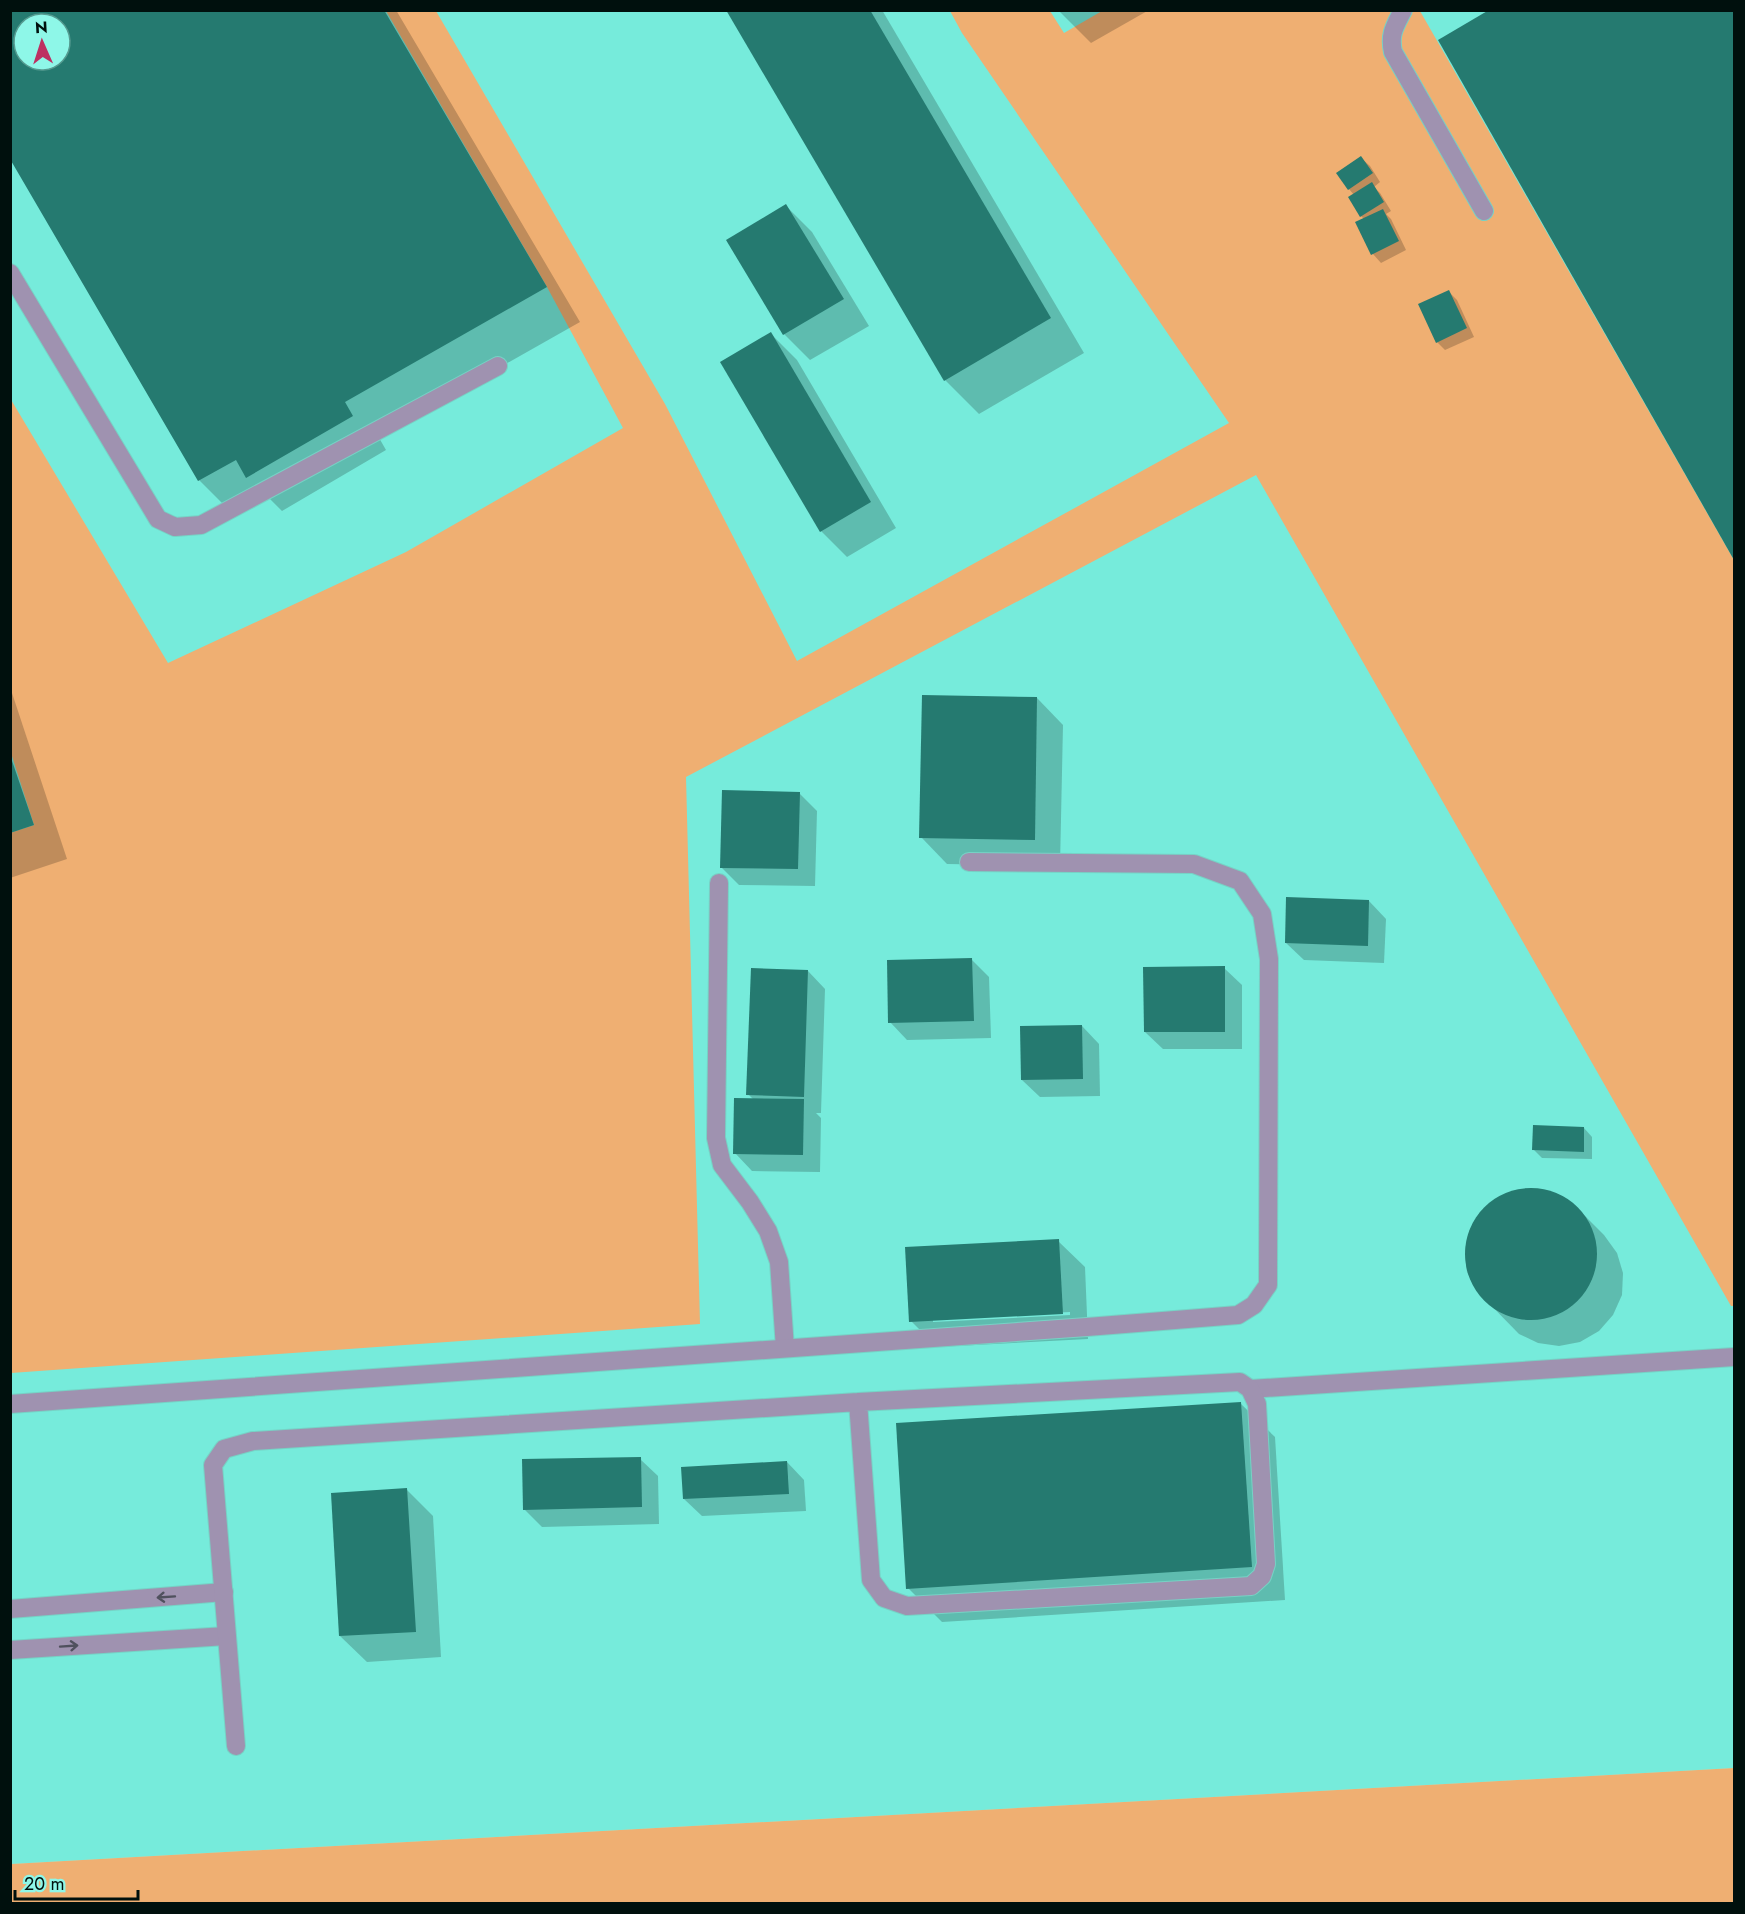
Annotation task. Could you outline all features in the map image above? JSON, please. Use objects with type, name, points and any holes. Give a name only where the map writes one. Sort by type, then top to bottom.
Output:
[{"type":"lane","points":[[1403,10],[1393,29],[1391,41],[1393,52],[1484,212]]},
{"type":"lane","points":[[10,273],[158,519],[175,527],[201,525],[498,366]]},
{"type":"lane","points":[[10,1404],[1238,1315],[1254,1305],[1268,1285],[1269,959],[1262,914],[1240,881],[1194,864],[969,862]]},
{"type":"lane","points":[[719,883],[716,1138],[722,1165],[750,1202],[768,1231],[779,1262],[785,1348]]},
{"type":"lane","points":[[1251,1389],[1734,1357]]},
{"type":"lane","points":[[236,1746],[213,1465],[224,1449],[254,1441],[858,1402],[1240,1382],[1251,1389],[1257,1404],[1266,1564],[1262,1576],[1251,1586],[907,1606],[884,1598],[871,1580],[858,1402]]},
{"type":"lane","points":[[10,1609],[224,1592]]},
{"type":"lane","points":[[10,1650],[226,1636]]},
{"type":"shaded area","points":[[11,11],[1734,11],[1734,1768],[11,1864]]},
{"type":"shaded area","points":[[386,11],[436,11],[665,404],[797,661],[1229,423],[962,33],[950,11],[1050,11],[1064,33],[1102,11],[1420,11],[1734,560],[1734,1306],[1731,1306],[1256,475],[686,777],[700,1324],[11,1373],[10,833],[34,825],[11,753],[10,398],[168,663],[406,552],[623,428],[547,287]]},
{"type":"shaded area","points":[[1734,1768],[1734,1903],[11,1903],[11,1864]]},
{"type":"building","points":[[10,10],[384,10],[547,287],[345,402],[353,416],[246,478],[236,460],[198,481],[10,159]]},
{"type":"building","points":[[726,10],[870,10],[1051,318],[944,381]]},
{"type":"building","points":[[1489,10],[1734,10],[1734,560],[1438,40]]},
{"type":"building","points":[[1361,156],[1373,173],[1348,190],[1336,173]]},
{"type":"building","points":[[1372,182],[1384,202],[1360,217],[1348,197]]},
{"type":"building","points":[[786,204],[844,299],[783,335],[726,240]]},
{"type":"building","points":[[1383,209],[1399,241],[1371,255],[1355,222]]},
{"type":"building","points":[[1449,290],[1467,328],[1436,343],[1418,304]]},
{"type":"building","points":[[771,332],[871,502],[820,532],[720,362]]},
{"type":"building","points":[[922,695],[1037,697],[1035,840],[919,838]]},
{"type":"building","points":[[10,755],[34,825],[10,833]]},
{"type":"building","points":[[722,790],[800,792],[798,869],[720,868]]},
{"type":"building","points":[[1286,897],[1369,900],[1368,946],[1285,943]]},
{"type":"building","points":[[972,958],[974,1021],[888,1023],[887,960]]},
{"type":"building","points":[[1225,966],[1225,1032],[1144,1032],[1143,967]]},
{"type":"building","points":[[751,968],[808,970],[804,1097],[746,1095]]},
{"type":"building","points":[[1082,1025],[1083,1079],[1021,1080],[1020,1026]]},
{"type":"building","points":[[734,1098],[804,1099],[803,1155],[733,1154]]},
{"type":"building","points":[[1533,1125],[1584,1127],[1584,1152],[1532,1150]]},
{"type":"building","points":[[1531,1188],[1556,1193],[1578,1207],[1592,1229],[1597,1254],[1592,1279],[1578,1301],[1556,1315],[1531,1320],[1506,1315],[1484,1301],[1470,1279],[1465,1254],[1470,1229],[1484,1207],[1506,1193]]},
{"type":"building","points":[[1059,1239],[1063,1314],[909,1322],[905,1247]]},
{"type":"building","points":[[1241,1402],[1252,1567],[906,1589],[896,1423]]},
{"type":"building","points":[[641,1457],[642,1507],[523,1510],[522,1459]]},
{"type":"building","points":[[787,1461],[789,1494],[683,1499],[681,1467]]},
{"type":"building","points":[[407,1488],[416,1632],[339,1636],[331,1493]]}]
